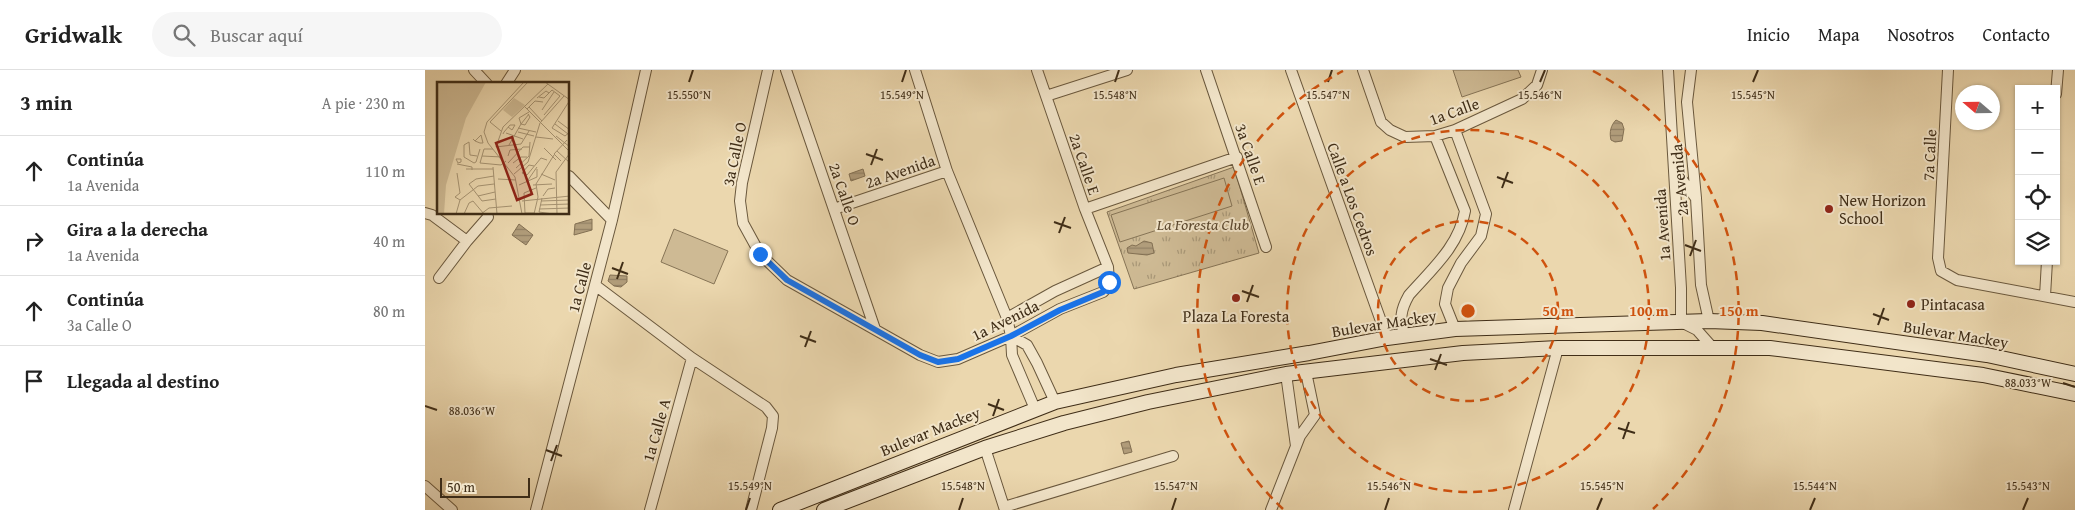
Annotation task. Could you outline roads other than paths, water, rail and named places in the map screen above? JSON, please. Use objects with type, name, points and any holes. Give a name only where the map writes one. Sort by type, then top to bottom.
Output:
[{"type":"main road","name":"Bulevar Mackey","points":[[780,510],[1035,408],[1055,402],[1176,375],[1404,335],[1455,329],[1709,321],[1762,323],[1987,355],[2075,374]]},
{"type":"main road","points":[[828,509],[985,448],[1064,424],[1147,402],[1286,374],[1463,353],[1557,348],[1770,348],[1983,375],[2075,394]]},
{"type":"main road","points":[[1286,374],[1285,364],[1307,357],[1309,353]]},
{"type":"street","points":[[474,70],[485,82]]},
{"type":"street","points":[[507,82],[515,70]]},
{"type":"street","name":"1a Calle","points":[[536,510],[612,220],[646,70]]},
{"type":"street","name":"3a Calle O","points":[[768,70],[742,182],[740,201],[743,223],[760,254],[787,280],[875,329]]},
{"type":"street","name":"2a Calle O","points":[[786,70],[875,329]]},
{"type":"street","points":[[915,70],[947,171],[1007,318],[1011,336],[1012,355],[1035,408]]},
{"type":"street","name":"2a Calle E","points":[[1037,70],[1085,209],[1108,267]]},
{"type":"street","points":[[1046,96],[1127,70]]},
{"type":"street","name":"3a Calle E","points":[[1206,70],[1266,247]]},
{"type":"street","name":"Calle a Los Cedros","points":[[1291,70],[1387,338]]},
{"type":"street","name":"1a Calle","points":[[1363,70],[1381,122],[1390,130],[1405,138],[1435,136],[1455,130],[1522,99],[1537,85],[1542,72]]},
{"type":"street","name":"1a Avenida","points":[[1668,70],[1681,288],[1681,322]]},
{"type":"street","name":"2a Avenida","points":[[1691,70],[1688,110],[1702,288],[1709,321]]},
{"type":"street","name":"7a Calle","points":[[1948,70],[1939,258],[1941,271],[1957,280],[2045,296]]},
{"type":"street","points":[[2057,85],[2058,70]]},
{"type":"street","points":[[1670,111],[1688,110]]},
{"type":"street","points":[[1455,130],[1486,214],[1481,236],[1461,263],[1448,288],[1445,304],[1455,329]]},
{"type":"street","points":[[1404,335],[1400,318],[1404,304],[1409,295],[1453,244],[1463,224],[1465,211],[1435,136]]},
{"type":"street","points":[[1085,209],[1237,157]]},
{"type":"street","points":[[1673,168],[1696,198]]},
{"type":"street","name":"2a Avenida","points":[[834,209],[947,171]]},
{"type":"street","points":[[570,177],[612,220]]},
{"type":"street","points":[[425,213],[432,215],[467,241]]},
{"type":"street","points":[[439,278],[487,217]]},
{"type":"street","points":[[2047,265],[2045,296],[2075,302]]},
{"type":"street","name":"1a Avenida","points":[[875,329],[920,355],[938,362],[958,359],[1011,336],[1060,310],[1103,292],[1109,282],[1108,267],[1055,291],[1007,318]]},
{"type":"street","points":[[595,284],[692,358],[766,407],[773,416],[772,428],[751,510]]},
{"type":"street","points":[[1681,322],[1697,330],[1713,348]]},
{"type":"street","points":[[1011,336],[1027,345],[1055,402]]},
{"type":"street","points":[[1514,510],[1557,348]]},
{"type":"street","name":"1a Calle A","points":[[650,510],[692,358]]},
{"type":"street","points":[[1271,510],[1300,436],[1315,415],[1306,372]]},
{"type":"street","points":[[1286,374],[1296,446]]},
{"type":"street","points":[[985,448],[1005,509],[1173,456]]},
{"type":"street","points":[[425,486],[452,510]]},
{"type":"place","name":"New Horizon School","points":[[1829,209]]},
{"type":"place","name":"Plaza La Foresta","points":[[1236,298]]},
{"type":"place","name":"Pintacasa","points":[[1911,304]]},
{"type":"park label","name":"La Foresta Club","points":[[1203,224]]}]
